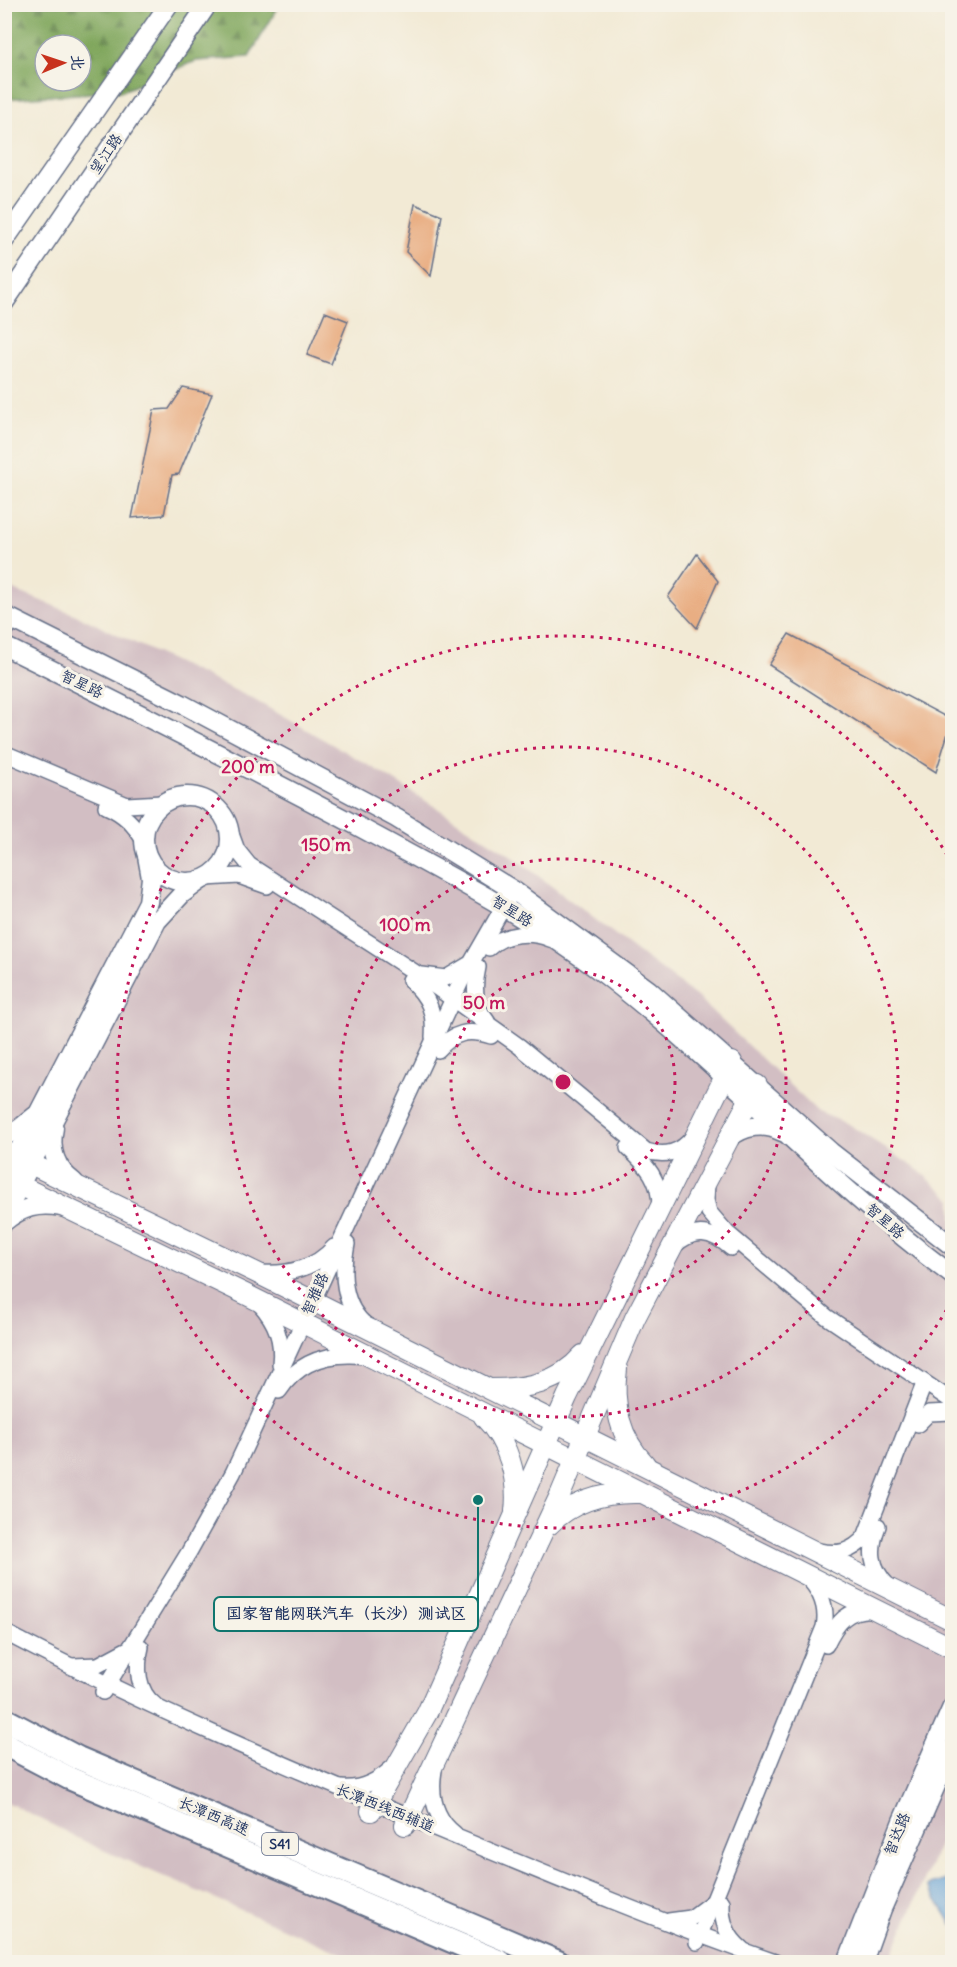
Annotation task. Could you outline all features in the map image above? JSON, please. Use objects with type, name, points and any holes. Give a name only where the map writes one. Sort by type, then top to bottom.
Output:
[{"type":"highway","name":"长潭西高速","points":[[4,1719],[78,1758],[558,1962]]},
{"type":"highway","name":"长潭西高速","points":[[4,1744],[69,1778],[501,1962]]},
{"type":"main road","points":[[4,241],[169,4]]},
{"type":"main road","name":"望江路","points":[[4,303],[208,4]]},
{"type":"main road","name":"智星路","points":[[6,620],[182,704],[396,818],[512,900],[617,964],[753,1093],[952,1246]]},
{"type":"main road","name":"智星路","points":[[4,646],[512,900],[558,942],[604,974],[704,1058],[729,1070]]},
{"type":"main road","points":[[4,1216],[9,1180],[17,1157],[48,1114],[158,921],[182,894],[218,870],[226,858],[230,845],[230,831],[217,807],[204,799],[183,796],[162,803],[152,814],[146,827],[145,849],[151,878],[148,902],[48,1114],[54,1155],[64,1175],[83,1189]]},
{"type":"main road","points":[[145,849],[155,868],[166,877],[179,882],[204,879]]},
{"type":"main road","points":[[704,1058],[712,1082],[708,1107]]},
{"type":"main road","points":[[374,1808],[427,1713],[595,1339],[708,1107],[729,1070]]},
{"type":"main road","points":[[407,1821],[541,1534],[620,1352],[669,1250],[753,1093]]},
{"type":"main road","name":"智星路","points":[[753,1093],[788,1136],[952,1275]]},
{"type":"main road","points":[[4,1136],[48,1114]]},
{"type":"main road","points":[[728,1139],[746,1128],[756,1127],[777,1130],[788,1136]]},
{"type":"main road","points":[[17,1157],[257,1273],[485,1389],[948,1615]]},
{"type":"main road","points":[[9,1180],[246,1294],[952,1648]]},
{"type":"main road","points":[[4,1222],[27,1208],[41,1204],[69,1209]]},
{"type":"main road","points":[[485,1389],[521,1388],[550,1380],[576,1363],[595,1339]]},
{"type":"main road","points":[[620,1352],[615,1390],[620,1422],[638,1456],[651,1470]]},
{"type":"main road","points":[[477,1411],[496,1431],[510,1460],[516,1495],[514,1522]]},
{"type":"main road","points":[[541,1534],[561,1514],[578,1503],[610,1495],[643,1493]]},
{"type":"main road","points":[[933,1639],[952,1659]]},
{"type":"main road","name":"智达路","points":[[851,1960],[902,1821],[952,1707]]},
{"type":"main road","name":"智达路","points":[[851,1960],[882,1909],[952,1749]]},
{"type":"street","points":[[4,753],[127,805],[162,803]]},
{"type":"street","points":[[4,761],[122,813],[137,829],[145,849]]},
{"type":"street","points":[[230,831],[237,850],[249,865],[583,1096],[646,1151],[659,1155],[674,1153],[688,1143],[696,1132]]},
{"type":"street","points":[[204,879],[239,876],[271,888],[413,977],[429,1001],[434,1021],[435,1048]]},
{"type":"street","name":"智雅路","points":[[475,964],[489,948],[512,900]]},
{"type":"street","name":"智雅路","points":[[109,1690],[137,1646],[213,1512],[277,1386],[454,1006],[512,900]]},
{"type":"street","points":[[489,948],[496,941],[520,934],[544,936],[558,942]]},
{"type":"street","points":[[413,977],[446,978],[475,964],[477,1006],[492,1032],[587,1111],[646,1164],[657,1183],[660,1208]]},
{"type":"street","points":[[435,1048],[464,1032],[492,1032]]},
{"type":"street","points":[[710,1174],[706,1200],[716,1222],[827,1317],[952,1412]]},
{"type":"street","points":[[669,1250],[679,1241],[696,1233],[705,1232],[721,1239],[824,1325],[905,1383],[952,1401]]},
{"type":"street","points":[[257,1273],[286,1273],[301,1269],[344,1240]]},
{"type":"street","points":[[344,1240],[341,1275],[346,1291],[360,1320],[376,1334]]},
{"type":"street","points":[[246,1294],[270,1316],[278,1331],[280,1362],[277,1386]]},
{"type":"street","points":[[277,1386],[296,1369],[312,1361],[345,1355],[368,1356]]},
{"type":"street","points":[[890,1588],[875,1569],[871,1550],[915,1418],[911,1395],[905,1383]]},
{"type":"street","points":[[812,1550],[842,1552],[852,1550],[865,1537],[926,1391]]},
{"type":"street","points":[[915,1418],[929,1413],[952,1412]]},
{"type":"street","points":[[703,1940],[824,1627],[826,1615],[820,1594],[802,1572]]},
{"type":"street","points":[[663,1921],[691,1918],[718,1900],[833,1630],[847,1615],[857,1610],[878,1610]]},
{"type":"street","name":"长潭西线西辅道","points":[[4,1632],[109,1690],[162,1710],[334,1786],[374,1808]]},
{"type":"street","name":"长潭西线西辅道","points":[[4,1643],[374,1808],[703,1940],[750,1958],[775,1962]]},
{"type":"street","points":[[66,1665],[98,1665],[137,1646],[137,1662],[143,1688],[149,1700],[162,1710]]},
{"type":"street","points":[[334,1786],[355,1788],[382,1777],[405,1752]]},
{"type":"street","points":[[436,1760],[434,1806],[449,1830],[460,1838]]},
{"type":"street","name":"长潭西线西辅道","points":[[407,1821],[460,1838],[663,1921],[703,1940]]},
{"type":"street","points":[[718,1900],[727,1930],[750,1958]]},
{"type":"shaded area","points":[[4,586],[74,614],[251,698],[382,773],[512,856],[697,997],[818,1112],[848,1124],[917,1169],[952,1199],[952,1815],[889,1962],[361,1962],[98,1848],[5,1801]]},
{"type":"green space","points":[[280,4],[249,57],[196,61],[122,91],[93,93],[93,33],[33,33],[33,93],[93,93],[5,99],[4,5]]},
{"type":"water","points":[[952,1878],[952,1924],[928,1886]]},
{"type":"building","points":[[415,204],[442,215],[431,276],[406,252]]},
{"type":"building","points":[[325,312],[348,321],[331,364],[307,355]]},
{"type":"building","points":[[183,388],[212,394],[179,474],[172,475],[164,515],[132,518],[154,410],[169,409]]},
{"type":"building","points":[[697,554],[718,581],[697,628],[668,597]]},
{"type":"building","points":[[789,634],[952,720],[936,772],[769,665]]},
{"type":"place","name":"国家智能网联汽车（长沙）测试区","points":[[478,1500]]}]
